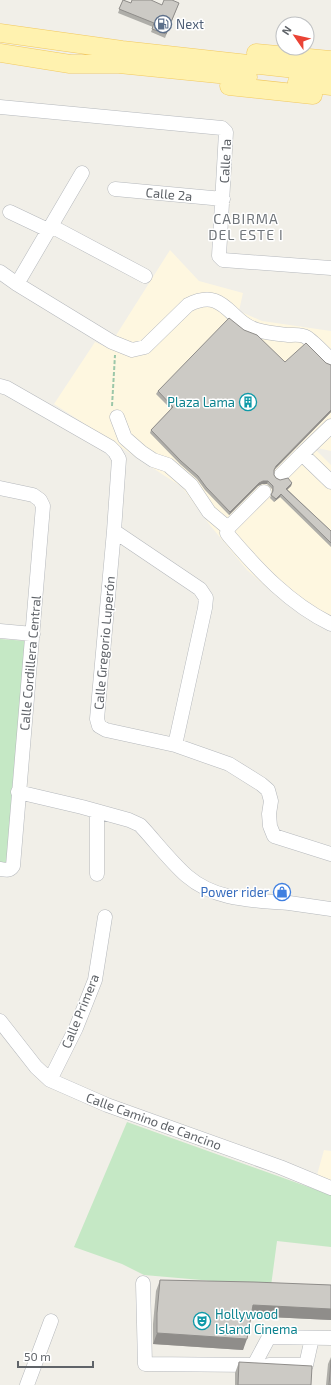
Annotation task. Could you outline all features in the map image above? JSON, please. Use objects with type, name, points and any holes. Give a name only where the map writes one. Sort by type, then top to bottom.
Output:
[{"type":"main road","points":[[0,33],[74,43],[121,57],[331,86]]},
{"type":"main road","points":[[74,43],[124,41],[331,60]]},
{"type":"main road","points":[[0,53],[70,64],[116,75],[331,96]]},
{"type":"main road","points":[[70,64],[121,57],[331,73]]},
{"type":"street","name":"Calle 1a","points":[[0,107],[222,128],[226,132],[220,258],[223,260],[331,268]]},
{"type":"street","points":[[17,284],[82,173]]},
{"type":"street","name":"Calle 2a","points":[[115,189],[223,199]]},
{"type":"street","points":[[10,212],[50,228],[145,276]]},
{"type":"street","points":[[0,272],[114,343],[132,350],[144,347],[188,305],[196,301],[208,299],[220,302],[247,326],[257,330],[270,333],[306,336],[331,360]]},
{"type":"street","name":"Calle Gregorio Luperón","points":[[0,386],[7,388],[110,447],[119,459],[97,719],[98,723],[102,728],[110,732],[175,746],[229,764],[268,790],[271,801],[269,820],[274,836],[331,854]]},
{"type":"street","points":[[117,417],[126,438],[141,452],[153,460],[168,465],[191,485],[209,512],[228,528]]},
{"type":"street","points":[[281,475],[302,454],[328,433]]},
{"type":"street","points":[[302,454],[331,482]]},
{"type":"street","name":"Calle Cordillera Central","points":[[0,488],[33,495],[40,500],[43,506],[13,866],[6,869]]},
{"type":"street","points":[[264,492],[228,528],[227,533],[270,581],[287,596],[305,609],[331,624]]},
{"type":"street","points":[[114,531],[200,589],[206,598],[175,746]]},
{"type":"street","points":[[0,631],[33,634]]},
{"type":"street","points":[[18,792],[129,820],[140,825],[187,876],[213,892],[227,897],[245,900],[331,909]]},
{"type":"street","points":[[97,874],[98,812]]},
{"type":"street","name":"Calle Primera","points":[[50,1080],[76,1028],[95,980],[105,917]]},
{"type":"street","name":"Calle Camino de Cancino","points":[[0,1022],[36,1067],[50,1080],[108,1105],[280,1167],[331,1188]]},
{"type":"street","points":[[143,1283],[145,1364],[306,1365],[312,1338]]},
{"type":"street","points":[[27,1385],[51,1321]]},
{"type":"street","points":[[254,1364],[269,1337],[331,1338]]},
{"type":"path","points":[[114,343],[112,405],[117,417]]},
{"type":"shaded area","points":[[170,250],[199,281],[243,293],[239,311],[262,321],[331,331],[331,451],[313,447],[331,465],[331,631],[304,616],[280,599],[247,570],[209,524],[182,487],[54,404],[95,342],[108,348]]},
{"type":"shaded area","points":[[324,1150],[331,1151],[331,1180],[317,1175]]},
{"type":"green space","points":[[0,639],[27,641],[10,863],[0,862]]},
{"type":"green space","points":[[127,1122],[331,1195],[331,1247],[277,1241],[271,1286],[144,1275],[122,1264],[74,1247]]},
{"type":"building","points":[[123,0],[131,3],[132,0],[151,0],[162,5],[164,0],[172,0],[179,3],[166,34],[152,29],[154,23],[119,9]]},
{"type":"building","name":"Plaza Lama","points":[[229,318],[244,330],[257,335],[285,362],[306,343],[326,363],[331,365],[331,410],[276,466],[274,475],[280,480],[288,478],[292,483],[286,489],[331,531],[331,543],[281,494],[276,499],[271,495],[273,486],[268,481],[259,483],[230,512],[206,487],[198,476],[151,430],[173,407],[158,391]]},
{"type":"building","points":[[160,1280],[331,1285],[331,1309],[253,1305],[247,1339],[157,1333]]},
{"type":"building","points":[[331,1360],[331,1385],[329,1385]]},
{"type":"building","points":[[239,1362],[312,1366],[311,1385],[238,1385]]},
{"type":"place","name":"Next","points":[[163,24]]},
{"type":"place","name":"Plaza Lama","points":[[248,402]]},
{"type":"place","name":"Power rider","points":[[282,892]]},
{"type":"place","name":"Hollywood Island Cinema","points":[[202,1321]]},
{"type":"district","name":"CABIRMA DEL ESTE I","points":[[246,226]]}]
